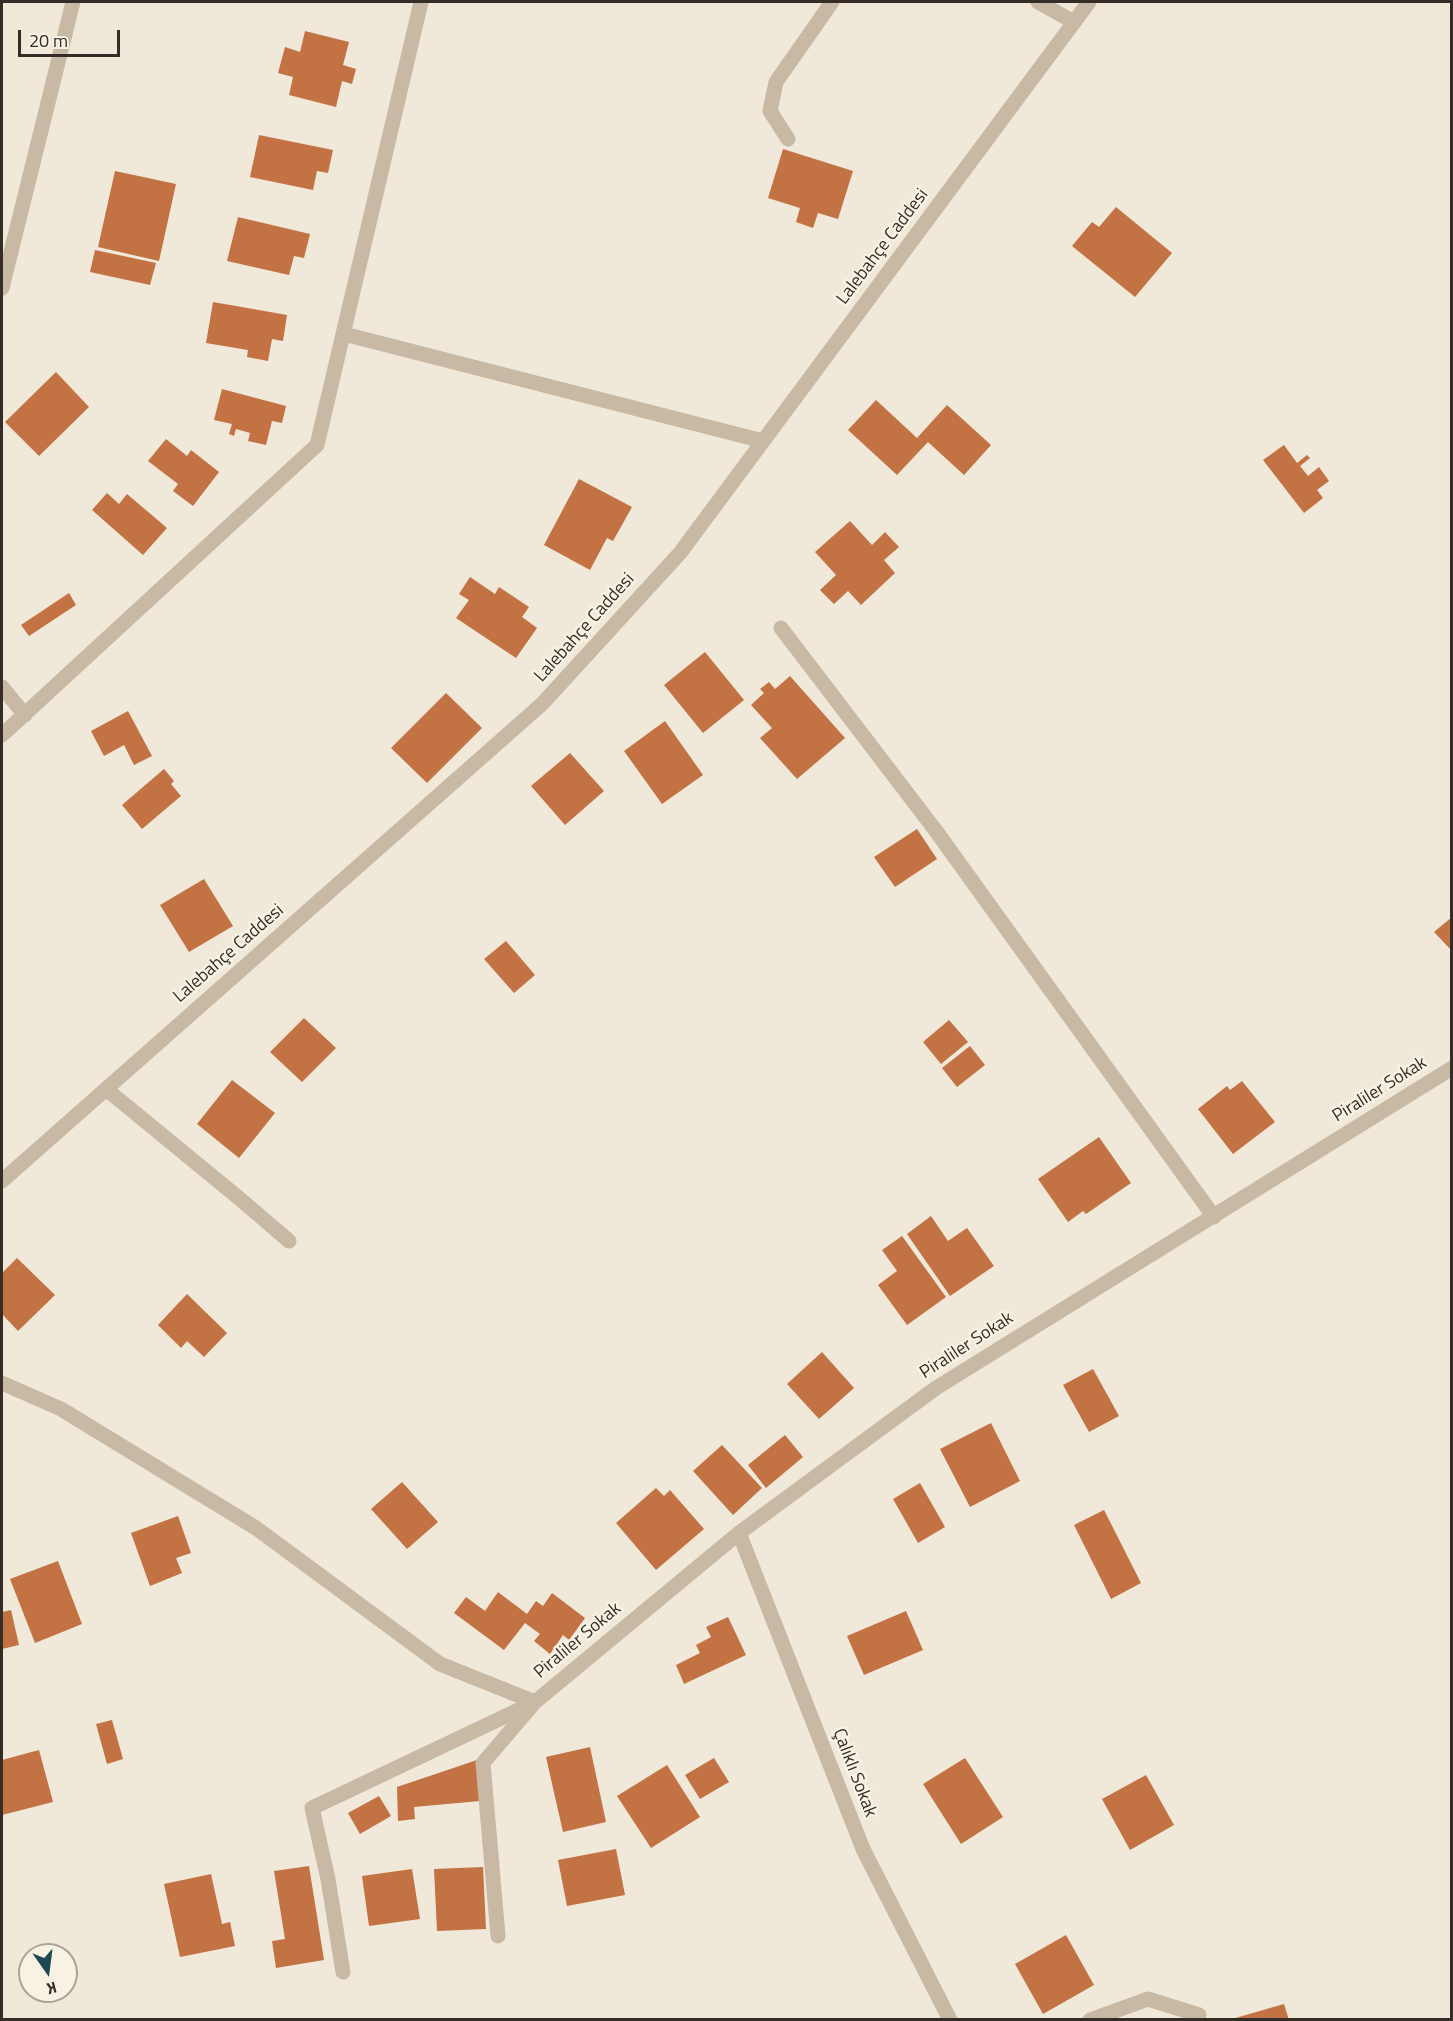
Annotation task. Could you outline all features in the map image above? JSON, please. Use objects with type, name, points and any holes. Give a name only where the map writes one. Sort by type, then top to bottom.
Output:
[{"type":"street","points":[[2,288],[73,2]]},
{"type":"street","points":[[2,735],[317,445],[421,2]]},
{"type":"street","points":[[788,139],[770,111],[776,82],[832,2]]},
{"type":"street","points":[[1038,2],[1074,22]]},
{"type":"street","name":"Lalebahçe Caddesi","points":[[2,1181],[542,704],[680,553],[1089,2]]},
{"type":"street","points":[[344,334],[763,441]]},
{"type":"street","points":[[782,628],[936,831],[1214,1217]]},
{"type":"street","points":[[2,687],[25,715]]},
{"type":"street","name":"Piraliler Sokak","points":[[535,1702],[739,1533],[936,1388],[1452,1068]]},
{"type":"street","points":[[106,1089],[289,1241]]},
{"type":"street","points":[[2,1383],[60,1409],[256,1528],[440,1664],[535,1702]]},
{"type":"street","name":"Çalıklı Sokak","points":[[739,1533],[863,1849],[950,2019]]},
{"type":"street","points":[[498,1936],[483,1763],[535,1702]]},
{"type":"street","points":[[343,1972],[328,1879],[312,1808],[535,1702]]},
{"type":"street","points":[[1090,2019],[1148,1999],[1199,2015]]},
{"type":"building","points":[[305,31],[349,42],[343,65],[356,69],[352,84],[342,81],[336,107],[289,95],[293,77],[278,73],[285,47],[300,52]]},
{"type":"building","points":[[259,135],[333,150],[328,173],[317,171],[313,190],[250,177]]},
{"type":"building","points":[[783,149],[853,171],[838,219],[818,213],[813,228],[796,222],[800,208],[768,198]]},
{"type":"building","points":[[115,171],[176,184],[159,261],[98,247]]},
{"type":"building","points":[[1116,207],[1172,253],[1135,297],[1072,246],[1092,222],[1099,227]]},
{"type":"building","points":[[238,217],[310,234],[304,258],[294,256],[289,275],[227,261]]},
{"type":"building","points":[[95,250],[156,263],[150,285],[90,272]]},
{"type":"building","points":[[213,302],[287,315],[283,341],[272,339],[268,361],[247,357],[248,350],[206,343]]},
{"type":"building","points":[[56,372],[89,407],[39,456],[5,422]]},
{"type":"building","points":[[222,389],[286,406],[282,423],[272,421],[266,445],[248,441],[250,433],[236,429],[234,436],[229,434],[232,424],[214,420]]},
{"type":"building","points":[[876,400],[917,438],[947,405],[991,445],[964,475],[928,442],[897,475],[848,430]]},
{"type":"building","points":[[166,439],[187,456],[191,450],[219,472],[193,506],[173,491],[178,484],[148,461]]},
{"type":"building","points":[[1284,445],[1297,463],[1307,455],[1310,458],[1300,466],[1308,476],[1319,467],[1329,481],[1317,490],[1323,498],[1304,513],[1263,460]]},
{"type":"building","points":[[579,479],[632,507],[613,541],[607,538],[590,570],[544,545]]},
{"type":"building","points":[[107,493],[119,504],[127,494],[167,528],[143,555],[92,510]]},
{"type":"building","points":[[850,521],[872,545],[885,532],[899,547],[884,560],[895,573],[861,605],[848,591],[834,604],[820,590],[836,575],[815,552]]},
{"type":"building","points":[[470,577],[495,594],[499,587],[529,607],[522,617],[537,628],[516,658],[456,618],[469,600],[459,594]]},
{"type":"building","points":[[69,593],[76,605],[29,636],[21,625]]},
{"type":"building","points":[[705,652],[744,700],[703,733],[664,685]]},
{"type":"building","points":[[790,676],[845,738],[797,779],[760,738],[772,728],[751,705],[764,693],[760,689],[769,682],[775,689]]},
{"type":"building","points":[[446,693],[482,728],[427,783],[391,748]]},
{"type":"building","points":[[128,711],[152,756],[134,765],[124,745],[104,756],[91,731]]},
{"type":"building","points":[[665,721],[703,775],[662,804],[624,751]]},
{"type":"building","points":[[570,753],[604,791],[565,825],[531,786]]},
{"type":"building","points":[[164,769],[174,781],[171,784],[181,796],[142,829],[122,805]]},
{"type":"building","points":[[917,829],[937,859],[895,887],[874,857]]},
{"type":"building","points":[[204,879],[233,926],[189,952],[160,905]]},
{"type":"building","points":[[1452,917],[1452,951],[1434,932]]},
{"type":"building","points":[[506,941],[535,975],[514,993],[484,959]]},
{"type":"building","points":[[304,1018],[336,1048],[302,1082],[270,1052]]},
{"type":"building","points":[[949,1020],[968,1042],[941,1064],[923,1042]]},
{"type":"building","points":[[970,1046],[985,1065],[957,1087],[942,1068]]},
{"type":"building","points":[[232,1080],[275,1113],[239,1158],[197,1124]]},
{"type":"building","points":[[1242,1081],[1275,1122],[1233,1154],[1198,1109],[1227,1086],[1230,1090]]},
{"type":"building","points":[[1099,1137],[1131,1183],[1086,1214],[1083,1211],[1068,1222],[1038,1179]]},
{"type":"building","points":[[931,1216],[948,1241],[967,1228],[994,1266],[950,1296],[907,1234]]},
{"type":"building","points":[[902,1236],[946,1297],[907,1325],[878,1285],[897,1271],[882,1250]]},
{"type":"building","points":[[17,1258],[55,1295],[18,1331],[2,1314],[2,1273]]},
{"type":"building","points":[[187,1294],[227,1333],[204,1357],[187,1341],[181,1348],[158,1325]]},
{"type":"building","points":[[822,1352],[854,1388],[819,1419],[787,1384]]},
{"type":"building","points":[[1093,1369],[1119,1416],[1089,1432],[1063,1385]]},
{"type":"building","points":[[991,1423],[1020,1481],[970,1507],[940,1449]]},
{"type":"building","points":[[785,1435],[803,1457],[766,1488],[748,1465]]},
{"type":"building","points":[[722,1445],[762,1488],[733,1515],[693,1471]]},
{"type":"building","points":[[402,1482],[438,1522],[407,1549],[371,1509]]},
{"type":"building","points":[[920,1483],[945,1527],[918,1543],[893,1499]]},
{"type":"building","points":[[656,1488],[664,1496],[670,1490],[704,1529],[656,1570],[616,1523]]},
{"type":"building","points":[[1104,1510],[1141,1583],[1111,1599],[1074,1525]]},
{"type":"building","points":[[178,1516],[191,1553],[176,1558],[182,1573],[150,1586],[131,1533]]},
{"type":"building","points":[[58,1561],[82,1624],[35,1643],[10,1579]]},
{"type":"building","points":[[498,1592],[527,1614],[536,1601],[543,1606],[552,1593],[585,1618],[569,1640],[563,1635],[550,1654],[534,1641],[540,1634],[525,1623],[504,1650],[454,1613],[466,1597],[485,1611]]},
{"type":"building","points":[[11,1610],[19,1645],[2,1649],[2,1612]]},
{"type":"building","points":[[906,1611],[923,1650],[864,1675],[847,1636]]},
{"type":"building","points":[[728,1617],[746,1655],[684,1684],[676,1665],[700,1653],[696,1645],[711,1637],[706,1627]]},
{"type":"building","points":[[112,1720],[123,1759],[107,1764],[96,1724]]},
{"type":"building","points":[[590,1747],[606,1822],[563,1832],[546,1757]]},
{"type":"building","points":[[39,1750],[53,1802],[2,1815],[2,1760]]},
{"type":"building","points":[[714,1758],[729,1782],[700,1799],[685,1775]]},
{"type":"building","points":[[965,1758],[1003,1817],[961,1844],[923,1784]]},
{"type":"building","points":[[477,1760],[480,1801],[414,1807],[415,1819],[398,1821],[397,1787]]},
{"type":"building","points":[[667,1765],[700,1817],[651,1848],[617,1796]]},
{"type":"building","points":[[1146,1775],[1174,1825],[1130,1850],[1102,1799]]},
{"type":"building","points":[[379,1796],[391,1816],[360,1834],[348,1813]]},
{"type":"building","points":[[616,1849],[625,1895],[567,1906],[558,1860]]},
{"type":"building","points":[[309,1866],[324,1960],[276,1968],[272,1941],[285,1939],[274,1871]]},
{"type":"building","points":[[483,1867],[486,1929],[437,1931],[434,1869]]},
{"type":"building","points":[[412,1869],[420,1919],[369,1926],[362,1876]]},
{"type":"building","points":[[211,1874],[222,1924],[230,1922],[235,1946],[180,1957],[164,1884]]},
{"type":"building","points":[[1066,1935],[1094,1985],[1043,2014],[1015,1964]]},
{"type":"building","points":[[1284,2004],[1289,2020],[1232,2020],[1232,2019]]}]
